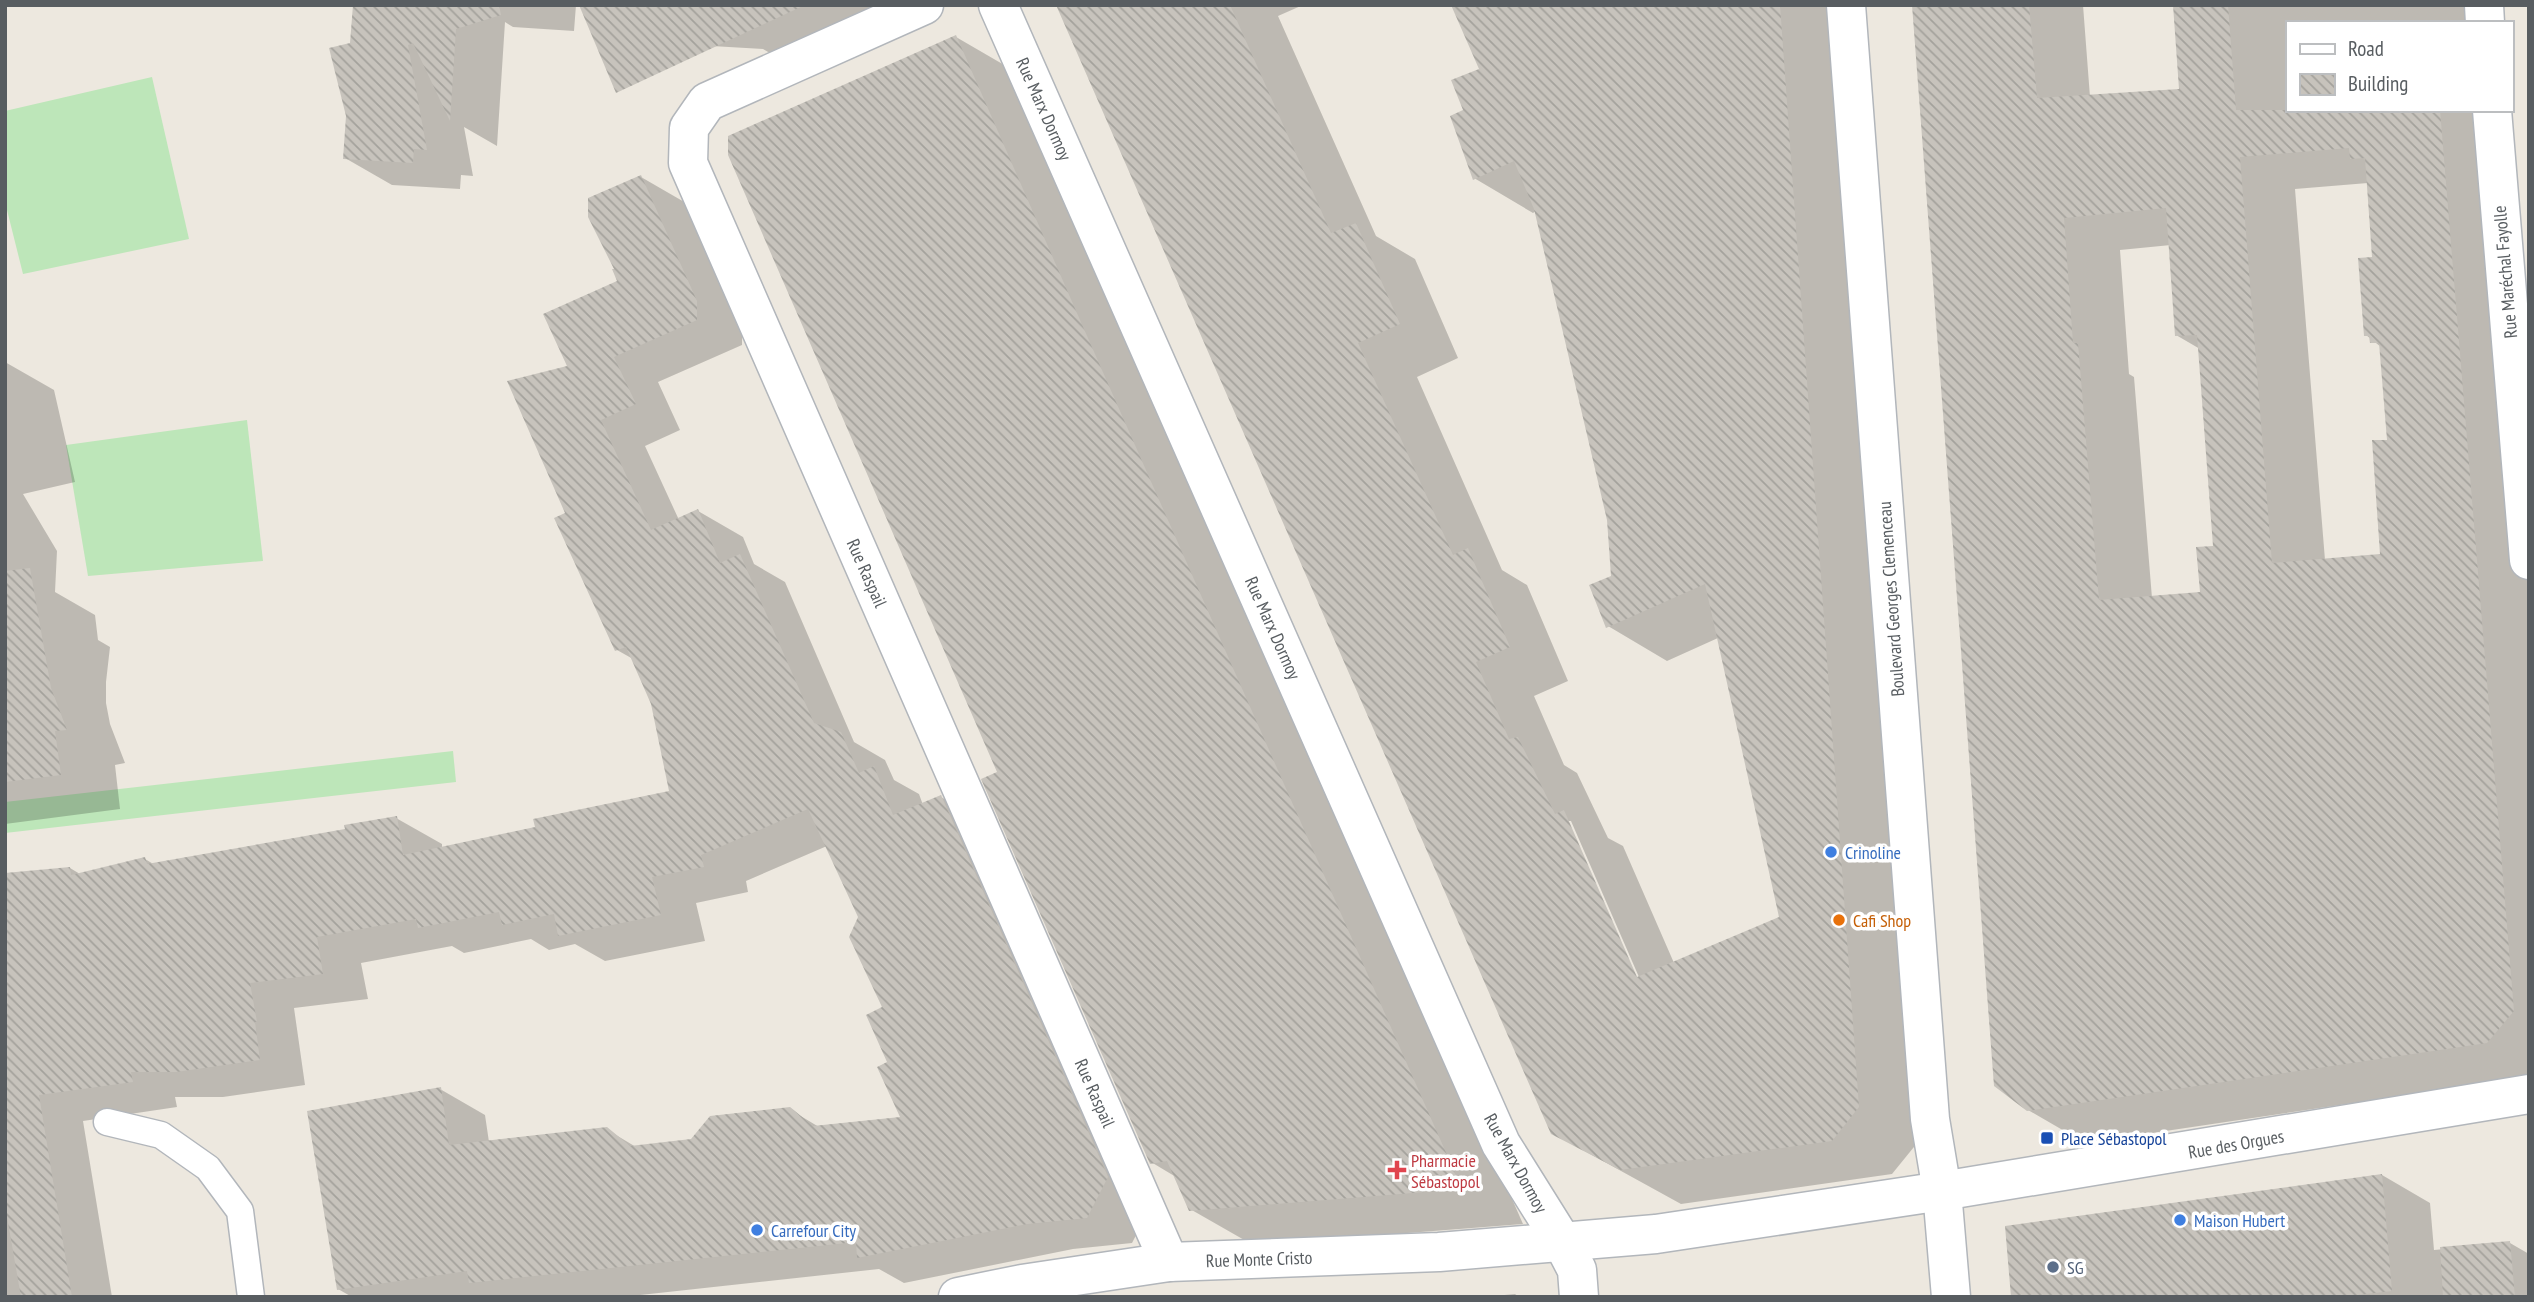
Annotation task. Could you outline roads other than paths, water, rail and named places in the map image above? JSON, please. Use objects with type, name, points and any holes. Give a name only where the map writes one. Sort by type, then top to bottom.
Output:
[{"type":"street","name":"Rue Raspail","points":[[924,5],[706,102],[689,128],[688,163],[1169,1262]]},
{"type":"street","name":"Rue Marx Dormoy","points":[[998,5],[1501,1144],[1563,1243]]},
{"type":"street","name":"Boulevard Georges Clemenceau","points":[[1846,5],[1930,1119],[1942,1191]]},
{"type":"street","name":"Rue Maréchal Fayolle","points":[[2492,112],[2529,560]]},
{"type":"street","name":"Rue des Orgues","points":[[1942,1191],[2529,1094]]},
{"type":"street","points":[[1578,1297],[1577,1270],[1563,1243],[1656,1234],[1942,1191],[1951,1297]]},
{"type":"street","name":"Rue Monte Cristo","points":[[968,1296],[1169,1262],[1438,1252],[1563,1243]]},
{"type":"lane","points":[[107,1122],[161,1135],[208,1168],[240,1211],[251,1297]]},
{"type":"place","name":"Crinoline","points":[[1831,852]]},
{"type":"place","name":"Cafi Shop","points":[[1839,920]]},
{"type":"place","name":"Place Sébastopol","points":[[2047,1138]]},
{"type":"place","name":"Pharmacie Sébastopol","points":[[1397,1170]]},
{"type":"place","name":"Maison Hubert","points":[[2180,1220]]},
{"type":"place","name":"Carrefour City","points":[[757,1230]]},
{"type":"place","name":"SG","points":[[2053,1267]]}]
